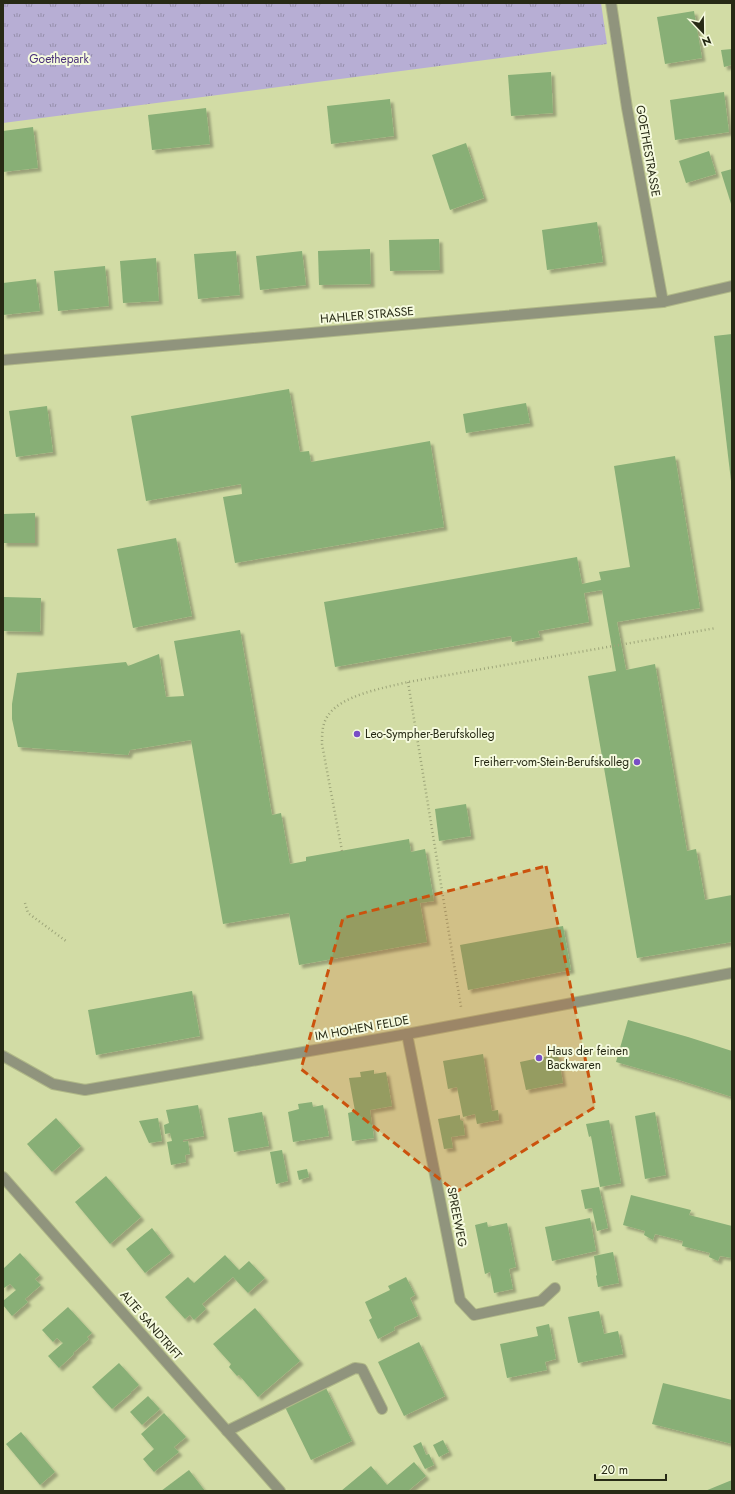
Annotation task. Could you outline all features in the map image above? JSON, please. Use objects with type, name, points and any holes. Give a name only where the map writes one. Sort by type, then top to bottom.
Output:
[{"type":"street","name":"GOETHESTRASSE","points":[[611,3],[627,108],[663,302]]},
{"type":"street","name":"HAHLER STRASSE","points":[[3,360],[663,302],[732,286]]},
{"type":"street","name":"IM HOHEN FELDE","points":[[3,1056],[53,1084],[85,1090],[464,1024],[732,973]]},
{"type":"street","name":"SPREEWEG","points":[[407,1034],[460,1300],[474,1315],[541,1301],[555,1288]]},
{"type":"street","name":"ALTE SANDTRIFT","points":[[3,1177],[280,1491]]},
{"type":"street","points":[[227,1431],[355,1368],[362,1369],[382,1409]]},
{"type":"path","points":[[342,851],[322,744],[322,728],[327,716],[341,703],[373,690],[408,682],[716,628]]},
{"type":"path","points":[[408,682],[464,1024]]},
{"type":"path","points":[[25,903],[28,913],[66,941]]},
{"type":"highlighted area","points":[[546,866],[595,1107],[456,1192],[301,1069],[343,918]]},
{"type":"green space","name":"Goethepark","points":[[3,3],[601,3],[607,44],[3,123]]},
{"type":"building","points":[[694,11],[702,58],[665,64],[657,17]]},
{"type":"building","points":[[732,49],[732,65],[724,67],[721,50]]},
{"type":"building","points":[[551,72],[553,113],[511,116],[508,75]]},
{"type":"building","points":[[724,92],[729,132],[675,140],[670,100]]},
{"type":"building","points":[[390,99],[394,136],[331,144],[327,106]]},
{"type":"building","points":[[206,108],[210,144],[152,150],[148,115]]},
{"type":"building","points":[[33,127],[38,168],[3,172],[3,131]]},
{"type":"building","points":[[466,143],[484,198],[450,210],[432,155]]},
{"type":"building","points":[[709,151],[716,174],[686,183],[679,161]]},
{"type":"building","points":[[732,169],[732,207],[721,172]]},
{"type":"building","points":[[597,222],[603,262],[547,270],[542,230]]},
{"type":"building","points":[[439,239],[440,270],[390,271],[389,240]]},
{"type":"building","points":[[370,249],[371,284],[319,285],[318,251]]},
{"type":"building","points":[[236,251],[240,295],[198,299],[194,254]]},
{"type":"building","points":[[302,251],[306,285],[260,290],[256,256]]},
{"type":"building","points":[[156,258],[159,301],[123,303],[120,261]]},
{"type":"building","points":[[105,266],[109,306],[58,311],[54,271]]},
{"type":"building","points":[[36,279],[40,311],[3,315],[3,283]]},
{"type":"building","points":[[732,334],[732,481],[731,481],[714,336]]},
{"type":"building","points":[[289,389],[300,452],[309,451],[311,462],[430,441],[444,527],[235,563],[223,497],[242,494],[241,484],[146,501],[131,416]]},
{"type":"building","points":[[526,403],[530,423],[466,433],[463,414]]},
{"type":"building","points":[[47,406],[53,452],[16,457],[9,411]]},
{"type":"building","points":[[675,456],[700,608],[617,622],[626,670],[655,664],[687,851],[696,849],[705,900],[732,895],[732,942],[637,958],[588,676],[616,671],[602,590],[584,593],[589,622],[538,631],[540,637],[512,642],[511,636],[335,667],[324,602],[577,557],[582,584],[601,580],[599,572],[630,567],[614,466]]},
{"type":"building","points":[[35,513],[35,543],[3,543],[3,514]]},
{"type":"building","points":[[176,538],[192,616],[133,628],[117,549]]},
{"type":"building","points":[[4,597],[41,598],[40,632],[3,631]]},
{"type":"building","points":[[240,630],[272,815],[281,813],[290,864],[306,861],[306,857],[409,839],[411,852],[425,849],[434,901],[420,903],[427,942],[299,965],[289,913],[223,924],[191,740],[130,750],[128,755],[18,747],[12,719],[12,704],[17,673],[126,662],[128,666],[159,654],[166,697],[184,696],[174,641]]},
{"type":"building","points":[[466,804],[471,836],[439,841],[435,809]]},
{"type":"building","points":[[563,926],[571,970],[468,990],[460,945]]},
{"type":"building","points":[[192,991],[200,1036],[96,1055],[88,1010]]},
{"type":"building","points":[[628,1020],[732,1051],[732,1097],[616,1062]]},
{"type":"building","points":[[483,1054],[492,1111],[498,1110],[499,1120],[477,1124],[475,1114],[463,1117],[457,1087],[448,1089],[443,1061]]},
{"type":"building","points":[[558,1054],[563,1083],[526,1090],[520,1062]]},
{"type":"building","points":[[374,1070],[374,1074],[386,1072],[392,1106],[370,1110],[374,1138],[352,1141],[348,1113],[355,1111],[349,1078],[361,1077],[360,1072]]},
{"type":"building","points":[[312,1102],[313,1107],[323,1105],[329,1136],[293,1142],[288,1112],[299,1109],[298,1104]]},
{"type":"building","points":[[198,1105],[204,1136],[183,1140],[183,1142],[188,1141],[190,1154],[185,1155],[186,1162],[171,1165],[167,1142],[172,1141],[170,1133],[165,1134],[164,1125],[169,1123],[166,1110]]},
{"type":"building","points":[[262,1112],[269,1146],[234,1152],[228,1118]]},
{"type":"building","points":[[655,1112],[666,1175],[645,1179],[635,1116]]},
{"type":"building","points":[[460,1115],[460,1120],[463,1121],[465,1135],[451,1137],[453,1148],[444,1149],[438,1119]]},
{"type":"building","points":[[56,1118],[81,1146],[52,1172],[27,1144]]},
{"type":"building","points":[[158,1118],[162,1141],[149,1143],[139,1121]]},
{"type":"building","points":[[609,1120],[621,1183],[600,1187],[591,1136],[589,1137],[586,1124]]},
{"type":"building","points":[[282,1150],[288,1181],[276,1184],[270,1152]]},
{"type":"building","points":[[307,1169],[309,1177],[299,1180],[297,1171]]},
{"type":"building","points":[[106,1176],[141,1217],[110,1244],[75,1202]]},
{"type":"building","points":[[599,1187],[608,1228],[597,1231],[592,1208],[585,1209],[581,1190]]},
{"type":"building","points":[[631,1195],[691,1210],[689,1215],[732,1226],[732,1258],[720,1256],[718,1261],[709,1257],[710,1253],[682,1246],[683,1241],[655,1234],[653,1240],[644,1235],[645,1231],[623,1225]]},
{"type":"building","points":[[590,1218],[596,1251],[552,1261],[545,1227]]},
{"type":"building","points":[[487,1222],[488,1227],[507,1223],[516,1267],[509,1269],[513,1289],[494,1293],[490,1272],[485,1274],[475,1225]]},
{"type":"building","points":[[152,1228],[171,1253],[145,1273],[126,1249]]},
{"type":"building","points":[[613,1252],[619,1283],[598,1287],[594,1256]]},
{"type":"building","points":[[20,1253],[40,1275],[35,1279],[41,1285],[25,1299],[28,1302],[12,1316],[3,1305],[3,1301],[16,1290],[10,1284],[4,1288],[3,1287],[3,1269]]},
{"type":"building","points":[[225,1255],[239,1270],[249,1261],[265,1278],[248,1293],[233,1277],[202,1304],[206,1309],[194,1320],[190,1315],[185,1319],[165,1297],[188,1277],[194,1283]]},
{"type":"building","points":[[406,1277],[415,1295],[410,1298],[418,1316],[394,1327],[395,1330],[378,1339],[369,1320],[372,1318],[365,1302],[390,1290],[388,1286]]},
{"type":"building","points":[[68,1307],[92,1333],[87,1337],[89,1339],[59,1368],[48,1356],[63,1343],[57,1338],[53,1342],[42,1330]]},
{"type":"building","points":[[255,1308],[300,1361],[258,1397],[239,1375],[237,1376],[229,1367],[231,1364],[213,1344]]},
{"type":"building","points":[[599,1311],[604,1334],[618,1331],[623,1354],[578,1363],[568,1317]]},
{"type":"building","points":[[549,1324],[556,1359],[545,1362],[547,1370],[507,1378],[500,1344],[538,1336],[536,1327]]},
{"type":"building","points":[[419,1342],[445,1396],[404,1416],[378,1362]]},
{"type":"building","points":[[119,1363],[139,1385],[112,1409],[92,1387]]},
{"type":"building","points":[[663,1383],[732,1400],[732,1444],[652,1424]]},
{"type":"building","points":[[326,1388],[352,1441],[311,1460],[285,1407]]},
{"type":"building","points":[[148,1396],[160,1409],[142,1425],[130,1412]]},
{"type":"building","points":[[164,1413],[186,1437],[174,1447],[179,1452],[154,1472],[143,1459],[154,1449],[141,1434]]},
{"type":"building","points":[[21,1432],[55,1472],[40,1485],[6,1444]]},
{"type":"building","points":[[443,1440],[449,1452],[439,1457],[433,1445]]},
{"type":"building","points":[[421,1442],[426,1455],[429,1454],[434,1465],[425,1469],[413,1446]]},
{"type":"building","points":[[414,1462],[426,1476],[408,1491],[341,1491],[371,1466],[387,1485]]},
{"type":"building","points":[[189,1470],[205,1491],[161,1491]]},
{"type":"building","points":[[732,1480],[732,1491],[705,1491]]},
{"type":"place","name":"Leo-Sympher-Berufskolleg","points":[[357,734]]},
{"type":"place","name":"Freiherr-vom-Stein-Berufskolleg","points":[[637,762]]},
{"type":"place","name":"Haus der feinen Backwaren","points":[[539,1058]]}]
